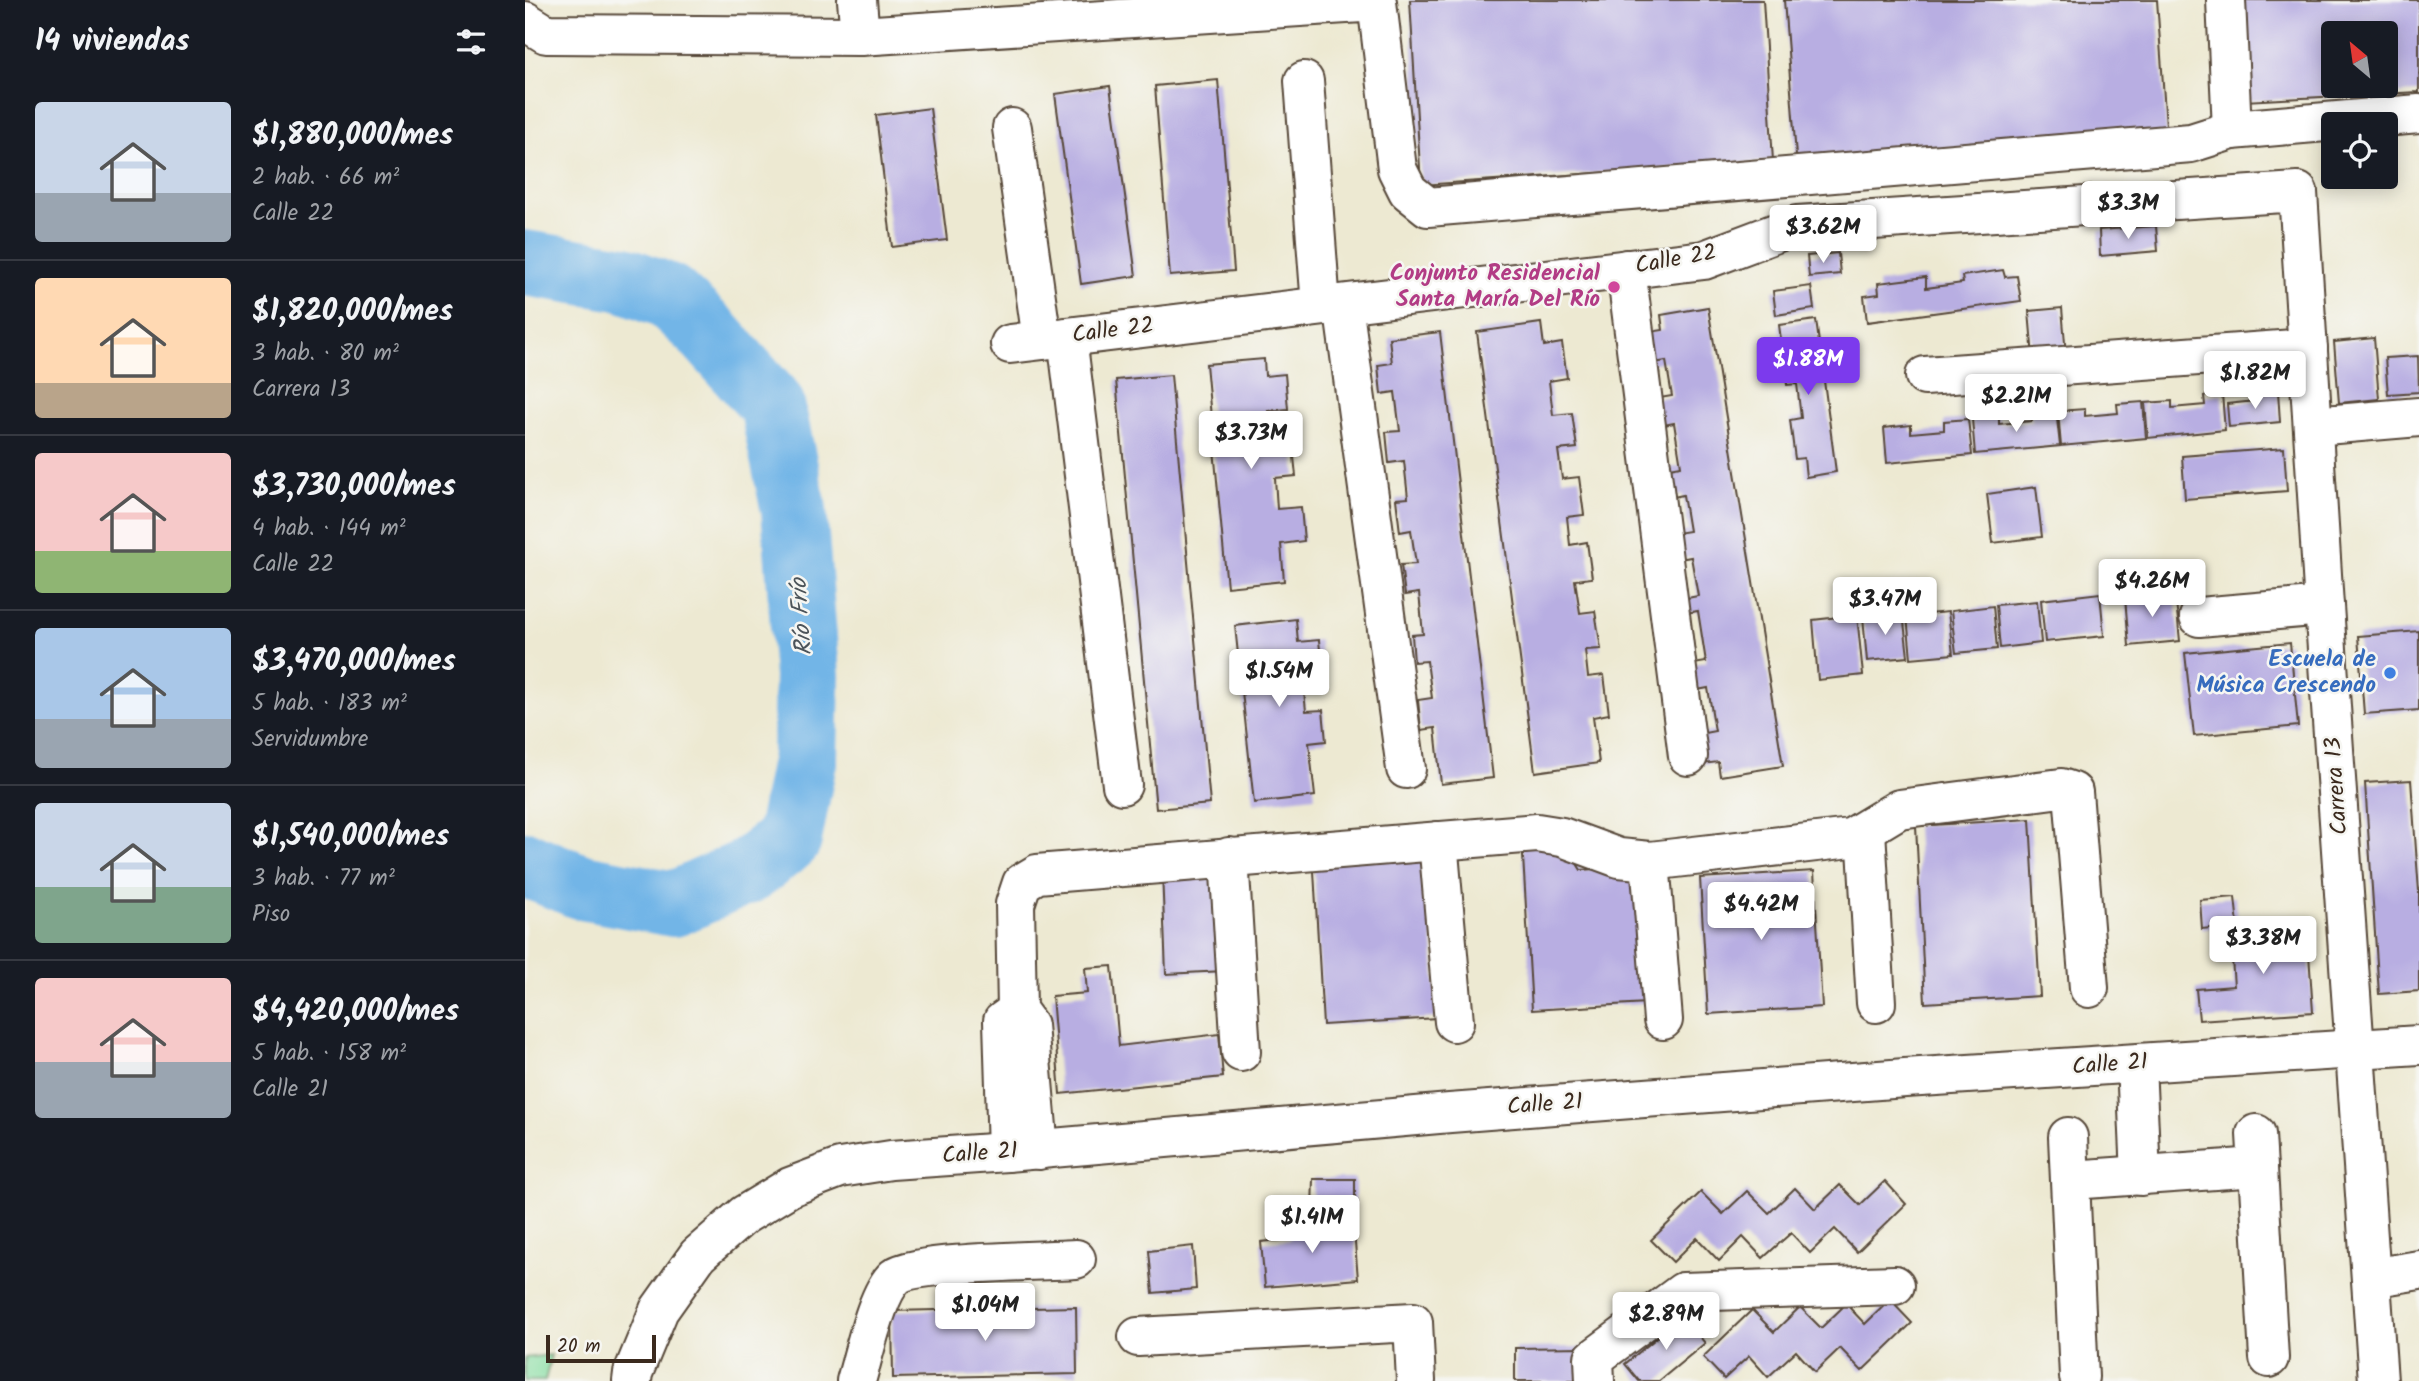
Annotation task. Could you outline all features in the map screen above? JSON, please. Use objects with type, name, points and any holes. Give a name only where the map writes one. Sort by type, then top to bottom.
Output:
[{"type":"street","points":[[2226,0],[2232,130]]},
{"type":"street","points":[[525,22],[546,34],[858,18],[1377,1],[1397,169],[1408,191],[1427,207],[2191,143],[2232,130],[2419,114]]},
{"type":"street","points":[[1304,81],[1332,305],[1406,769]]},
{"type":"street","points":[[1012,128],[1040,340],[1122,785]]},
{"type":"street","name":"Calle 22","points":[[1040,340],[1704,260],[1797,225],[2298,192]]},
{"type":"street","name":"Carrera 13","points":[[2298,192],[2378,1381]]},
{"type":"street","points":[[1626,269],[1688,756]]},
{"type":"street","points":[[1925,376],[2308,348]]},
{"type":"street","points":[[2313,426],[2419,417]]},
{"type":"street","points":[[2199,618],[2324,606]]},
{"type":"street","points":[[1023,1151],[1003,1021],[1017,1010],[1015,904],[1021,883],[1037,874],[1537,833],[1562,837],[1619,858],[1650,861],[1851,838],[1899,809],[2061,788],[2074,792],[2089,988]]},
{"type":"street","points":[[1866,830],[1876,1003]]},
{"type":"street","points":[[1438,841],[1454,1023]]},
{"type":"street","points":[[1229,857],[1241,1052]]},
{"type":"street","points":[[1650,861],[1663,1020]]},
{"type":"street","name":"Calle 21","points":[[632,1381],[659,1310],[698,1255],[744,1215],[790,1187],[840,1168],[891,1160],[1023,1151],[1491,1109],[1905,1078],[2419,1045]]},
{"type":"street","points":[[2136,1064],[2141,1176]]},
{"type":"street","points":[[2069,1137],[2079,1377]]},
{"type":"street","points":[[2071,1180],[2141,1176],[2257,1150],[2269,1358]]},
{"type":"street","points":[[856,1381],[881,1298],[896,1276],[922,1267],[1076,1259]]},
{"type":"street","points":[[2371,1278],[2419,1269]]},
{"type":"street","points":[[1595,1381],[1594,1358],[1683,1292],[1895,1285]]},
{"type":"street","points":[[1138,1337],[1413,1322],[1416,1381]]},
{"type":"green space","points":[[551,1355],[545,1381],[525,1381],[525,1358]]},
{"type":"building","points":[[1410,0],[1763,0],[1773,161],[1421,185]]},
{"type":"building","points":[[1784,0],[2157,0],[2167,140],[1797,169]]},
{"type":"building","points":[[2242,0],[2419,0],[2419,92],[2398,93],[2398,21],[2321,21],[2321,97],[2244,101]]},
{"type":"building","points":[[1218,80],[1234,271],[1170,276],[1155,86]]},
{"type":"building","points":[[1110,86],[1136,276],[1081,284],[1055,94]]},
{"type":"building","points":[[930,108],[947,240],[892,247],[876,115]]},
{"type":"building","points":[[2156,226],[2158,251],[2100,256],[2099,230]]},
{"type":"building","points":[[1838,253],[1840,274],[1809,277],[1807,256]]},
{"type":"building","points":[[2003,270],[2005,277],[2017,276],[2021,301],[1867,322],[1864,296],[1879,294],[1878,283],[1926,277],[1926,288],[1963,283],[1962,276]]},
{"type":"building","points":[[1811,286],[1814,309],[1776,315],[1773,291]]},
{"type":"building","points":[[1708,307],[1783,766],[1720,776],[1718,762],[1703,764],[1699,734],[1715,731],[1708,688],[1692,691],[1688,665],[1706,662],[1698,611],[1685,613],[1682,599],[1698,596],[1691,557],[1674,560],[1670,534],[1689,531],[1683,495],[1669,498],[1664,469],[1681,466],[1674,423],[1659,426],[1654,399],[1672,396],[1666,361],[1649,364],[1644,333],[1663,330],[1661,315]]},
{"type":"building","points":[[2062,308],[2066,355],[2033,358],[2029,311]]},
{"type":"building","points":[[1816,320],[1836,472],[1806,477],[1804,458],[1795,459],[1790,420],[1801,418],[1797,384],[1787,385],[1779,325]]},
{"type":"building","points":[[1541,323],[1544,346],[1562,343],[1567,378],[1549,381],[1553,415],[1572,413],[1577,448],[1558,450],[1562,479],[1579,477],[1584,515],[1567,517],[1570,545],[1587,542],[1592,578],[1575,580],[1580,613],[1595,611],[1601,649],[1585,650],[1588,677],[1604,675],[1609,714],[1593,717],[1599,763],[1535,772],[1477,332]]},
{"type":"building","points":[[1440,332],[1493,778],[1441,784],[1435,728],[1421,730],[1418,700],[1432,698],[1427,661],[1414,662],[1412,635],[1423,634],[1419,593],[1405,595],[1401,565],[1416,564],[1411,530],[1400,532],[1396,499],[1408,498],[1404,461],[1389,463],[1386,432],[1400,431],[1395,392],[1381,394],[1378,365],[1392,363],[1389,338]]},
{"type":"building","points":[[2374,338],[2379,399],[2339,403],[2334,342]]},
{"type":"building","points":[[2418,356],[2419,392],[2388,394],[2385,358]]},
{"type":"building","points":[[1264,359],[1265,376],[1285,374],[1288,409],[1268,411],[1271,440],[1292,438],[1296,476],[1275,478],[1277,509],[1301,507],[1304,541],[1281,544],[1284,581],[1227,587],[1206,364]]},
{"type":"building","points":[[1171,375],[1210,804],[1156,809],[1116,380]]},
{"type":"building","points":[[2278,391],[2280,422],[2229,427],[2227,404],[2255,401],[2254,393]]},
{"type":"building","points":[[2222,394],[2225,430],[2148,438],[2145,403],[2172,401],[2172,408],[2205,405],[2204,396]]},
{"type":"building","points":[[2143,402],[2146,438],[2061,446],[2058,411],[2085,409],[2085,416],[2118,413],[2117,404]]},
{"type":"building","points":[[2056,410],[2060,446],[1975,454],[1972,419],[1999,417],[1999,424],[2032,421],[2031,413]]},
{"type":"building","points":[[1968,419],[1972,455],[1887,463],[1884,428],[1911,425],[1911,433],[1944,430],[1944,421]]},
{"type":"building","points":[[2284,448],[2287,491],[2185,499],[2182,456]]},
{"type":"building","points":[[2036,487],[2042,537],[1993,543],[1987,494]]},
{"type":"building","points":[[2175,592],[2180,641],[2129,646],[2125,597]]},
{"type":"building","points":[[2100,593],[2104,636],[2045,642],[2041,600]]},
{"type":"building","points":[[2037,601],[2041,643],[2000,648],[1996,605]]},
{"type":"building","points":[[1993,606],[1997,649],[1956,653],[1951,611]]},
{"type":"building","points":[[1948,612],[1953,654],[1911,658],[1907,616]]},
{"type":"building","points":[[1903,613],[1908,657],[1867,661],[1863,617]]},
{"type":"building","points":[[1857,615],[1863,675],[1818,680],[1813,620]]},
{"type":"building","points":[[1296,619],[1298,642],[1319,640],[1322,671],[1302,673],[1306,711],[1323,710],[1326,741],[1309,743],[1315,796],[1254,803],[1235,626]]},
{"type":"building","name":"Escuela de Música Crescendo","points":[[2419,631],[2419,710],[2364,714],[2358,636]]},
{"type":"building","points":[[2290,643],[2298,726],[2194,736],[2185,653]]},
{"type":"building","points":[[2411,780],[2419,892],[2419,991],[2379,994],[2365,783]]},
{"type":"building","points":[[2030,819],[2040,996],[1925,1003],[1916,826]]},
{"type":"building","points":[[1522,839],[1565,845],[1581,870],[1639,866],[1646,1003],[1532,1010]]},
{"type":"building","points":[[1428,847],[1437,1018],[1323,1025],[1313,854]]},
{"type":"building","points":[[1220,868],[1224,971],[1166,974],[1162,871]]},
{"type":"building","points":[[1814,871],[1822,1007],[1708,1014],[1700,878]]},
{"type":"building","points":[[2235,897],[2238,925],[2202,929],[2200,900]]},
{"type":"building","points":[[2307,925],[2313,1012],[2199,1020],[2196,989],[2234,986],[2230,932]]},
{"type":"building","points":[[1112,966],[1119,1046],[1219,1034],[1223,1077],[1060,1094],[1052,996],[1087,993],[1085,968]]},
{"type":"building","points":[[1313,1179],[1355,1179],[1355,1209],[1312,1209]]},
{"type":"building","points":[[1885,1181],[1906,1204],[1857,1252],[1835,1229],[1810,1253],[1791,1233],[1763,1258],[1743,1237],[1719,1261],[1697,1238],[1673,1262],[1651,1240],[1701,1192],[1723,1214],[1747,1191],[1769,1213],[1795,1188],[1815,1209],[1840,1185],[1860,1205]]},
{"type":"building","points":[[1353,1219],[1358,1279],[1265,1287],[1261,1242],[1291,1239],[1289,1224]]},
{"type":"building","points":[[1193,1246],[1196,1289],[1153,1293],[1149,1251]]},
{"type":"building","points":[[1890,1300],[1912,1323],[1862,1371],[1840,1348],[1815,1372],[1796,1351],[1768,1377],[1749,1356],[1724,1379],[1703,1357],[1752,1310],[1774,1332],[1800,1307],[1821,1328],[1846,1304],[1865,1324]]},
{"type":"building","points":[[1076,1307],[1077,1374],[893,1378],[892,1311]]},
{"type":"building","points":[[1683,1316],[1705,1343],[1659,1381],[1639,1381],[1625,1364]]},
{"type":"building","points":[[1583,1347],[1584,1381],[1515,1381],[1515,1348]]},
{"type":"waterway","name":"Río Frío","points":[[525,263],[624,279],[668,296],[709,334],[772,405],[794,510],[807,676],[805,756],[789,839],[750,870],[674,904],[582,887],[525,864]]},
{"type":"place","name":"Conjunto Residencial Santa María Del Río","points":[[1614,287]]},
{"type":"place","name":"Escuela de Música Crescendo","points":[[2390,673]]}]
